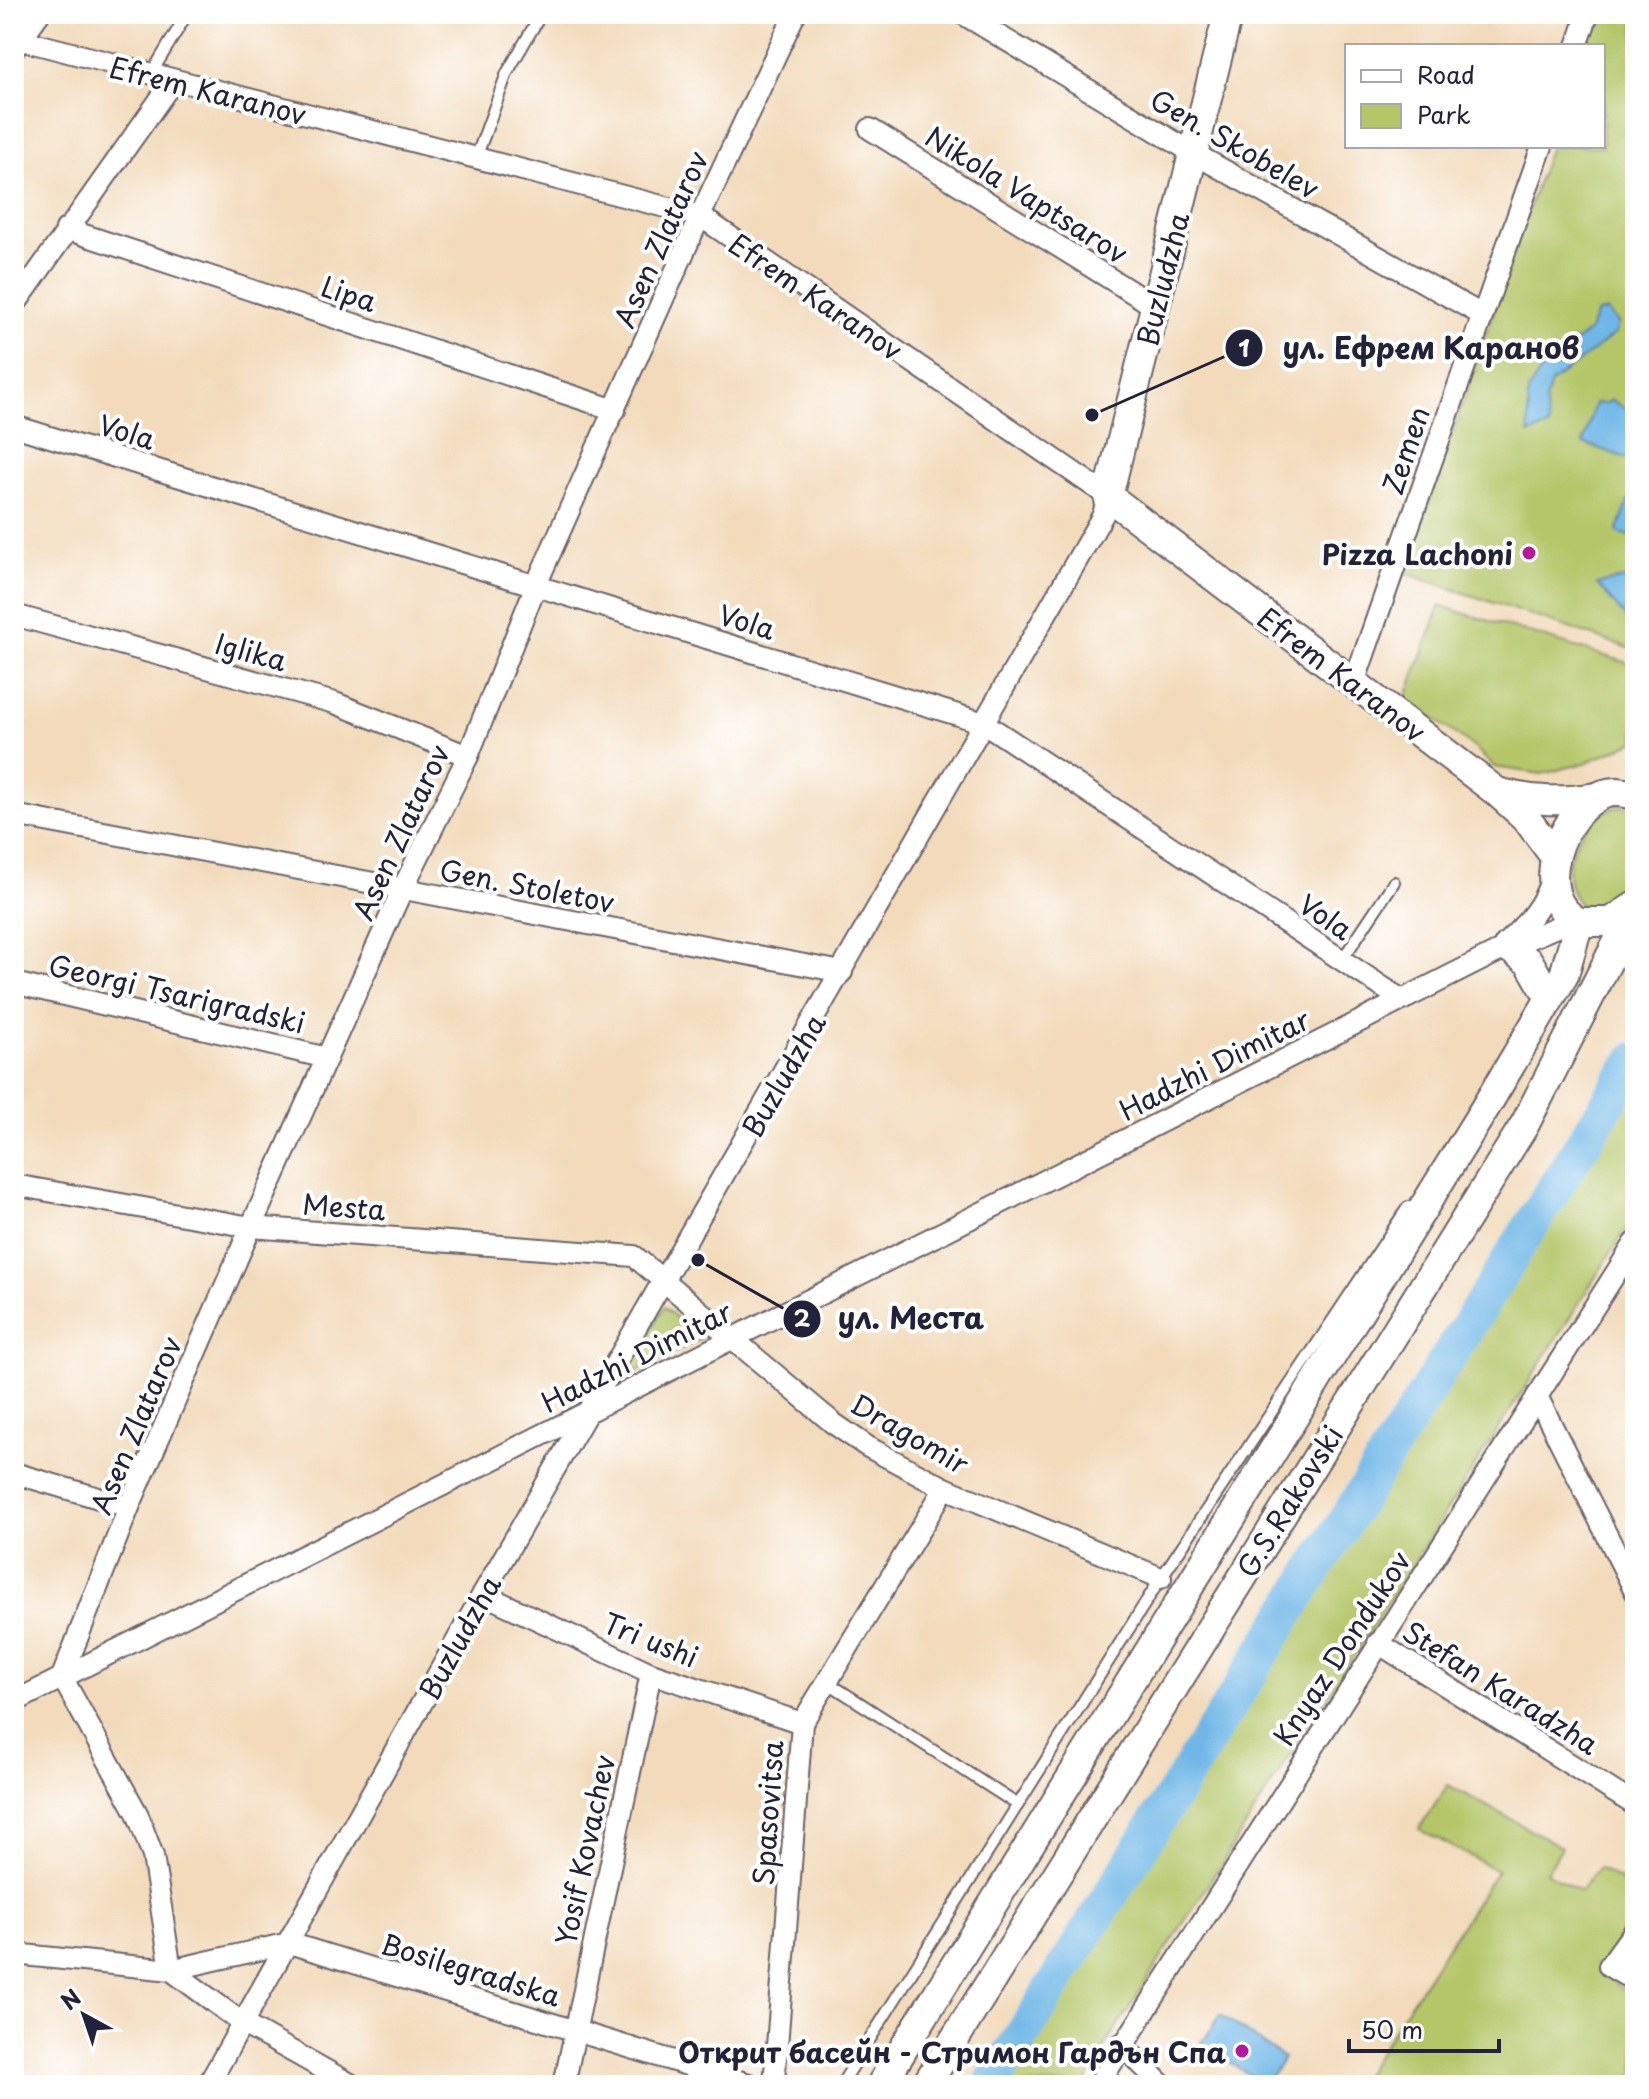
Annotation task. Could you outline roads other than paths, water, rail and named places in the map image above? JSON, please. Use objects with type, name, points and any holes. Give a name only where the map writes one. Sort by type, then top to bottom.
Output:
[{"type":"street","points":[[16,43],[39,14]]},
{"type":"street","name":"Asen Zlatarov","points":[[62,1677],[129,1507],[251,1227],[402,890],[468,756],[536,585],[700,216],[795,14]]},
{"type":"street","name":"Gen. Skobelev","points":[[963,14],[1193,153],[1482,315]]},
{"type":"street","name":"Buzludzha","points":[[208,2085],[245,2025],[483,1594],[1103,515],[1228,14]]},
{"type":"street","points":[[1578,44],[1588,14]]},
{"type":"street","name":"Efrem Karanov","points":[[16,43],[700,216],[1108,496],[1497,792],[1526,818],[1553,867],[1560,903],[1576,921]]},
{"type":"street","points":[[14,306],[173,81]]},
{"type":"street","name":"Nikola Vaptsarov","points":[[870,129],[1154,306]]},
{"type":"street","name":"Zemen","points":[[1354,683],[1541,148]]},
{"type":"street","name":"Lipa","points":[[66,229],[615,410]]},
{"type":"street","name":"Vola","points":[[14,426],[984,723],[1402,1000]]},
{"type":"street","name":"Iglika","points":[[14,615],[335,703],[468,756]]},
{"type":"street","points":[[1497,792],[1528,800],[1631,792]]},
{"type":"street","points":[[1502,950],[1534,916],[1546,896],[1553,867],[1570,827],[1596,797]]},
{"type":"street","name":"Gen. Stoletov","points":[[14,815],[842,972]]},
{"type":"street","points":[[1502,950],[1576,921],[1611,922],[1635,907]]},
{"type":"street","name":"G.S.Rakovski","points":[[926,2085],[1525,1124],[1635,907]]},
{"type":"street","name":"G.S.Rakovski","points":[[881,2085],[1485,1108],[1564,975],[1576,921]]},
{"type":"street","points":[[1502,950],[1529,962],[1550,998]]},
{"type":"street","name":"Hadzhi Dimitar","points":[[14,1702],[1502,950]]},
{"type":"street","name":"Georgi Tsarigradski","points":[[14,983],[327,1058]]},
{"type":"street","name":"Mesta","points":[[14,1185],[251,1227],[634,1256],[664,1282]]},
{"type":"street","name":"Knyaz Dondukov","points":[[1098,2085],[1121,2044],[1635,1243]]},
{"type":"street","name":"Dragomir","points":[[664,1282],[845,1431],[945,1488],[1161,1578]]},
{"type":"street","points":[[1537,1396],[1635,1591]]},
{"type":"street","points":[[14,1473],[129,1507]]},
{"type":"street","name":"Spasovitsa","points":[[774,2085],[802,1723],[945,1488]]},
{"type":"street","name":"Tri ushi","points":[[483,1594],[651,1673],[802,1723]]},
{"type":"street","name":"Stefan Karadzha","points":[[1378,1643],[1635,1805]]},
{"type":"street","name":"Yosif Kovachev","points":[[564,2085],[651,1673]]},
{"type":"street","points":[[62,1677],[137,1813],[153,1856],[171,1970]]},
{"type":"street","points":[[1635,1930],[1609,1966],[1635,1981]]},
{"type":"street","name":"Bosilegradska","points":[[171,1970],[289,1943],[752,2085]]},
{"type":"street","points":[[14,1954],[171,1970],[245,2025],[352,2085]]},
{"type":"street","points":[[1121,2044],[1162,2085]]},
{"type":"lane","points":[[151,75],[187,14]]},
{"type":"lane","points":[[476,158],[507,73],[541,14]]},
{"type":"lane","points":[[1342,960],[1394,882]]},
{"type":"lane","points":[[1420,1188],[1447,1148],[1485,1108]]},
{"type":"lane","points":[[841,2085],[1161,1578],[1412,1201]]},
{"type":"lane","points":[[827,1682],[1018,1805]]},
{"type":"water","points":[[1607,311],[1618,323],[1616,333],[1551,383],[1545,401],[1549,427],[1529,434],[1528,391],[1544,366],[1589,331],[1597,313]]},
{"type":"water","points":[[1612,400],[1635,416],[1635,461],[1583,443],[1595,403],[1604,404]]},
{"type":"water","points":[[1629,500],[1635,502],[1635,538],[1617,532]]},
{"type":"water","points":[[1635,577],[1635,629],[1597,584]]},
{"type":"water","name":"Открит басейн - Стримон Гардън Спа","points":[[1221,2015],[1284,2058],[1265,2085],[1201,2044]]},
{"type":"waterway","points":[[991,2085],[1635,1060]]},
{"type":"place","name":"ул. Ефрем Каранов","points":[[1092,415]]},
{"type":"place","name":"Pizza Lachoni","points":[[1529,553]]},
{"type":"place","name":"ул. Места","points":[[698,1260]]},
{"type":"place","name":"Открит басейн - Стримон Гардън Спа","points":[[1242,2051]]}]
